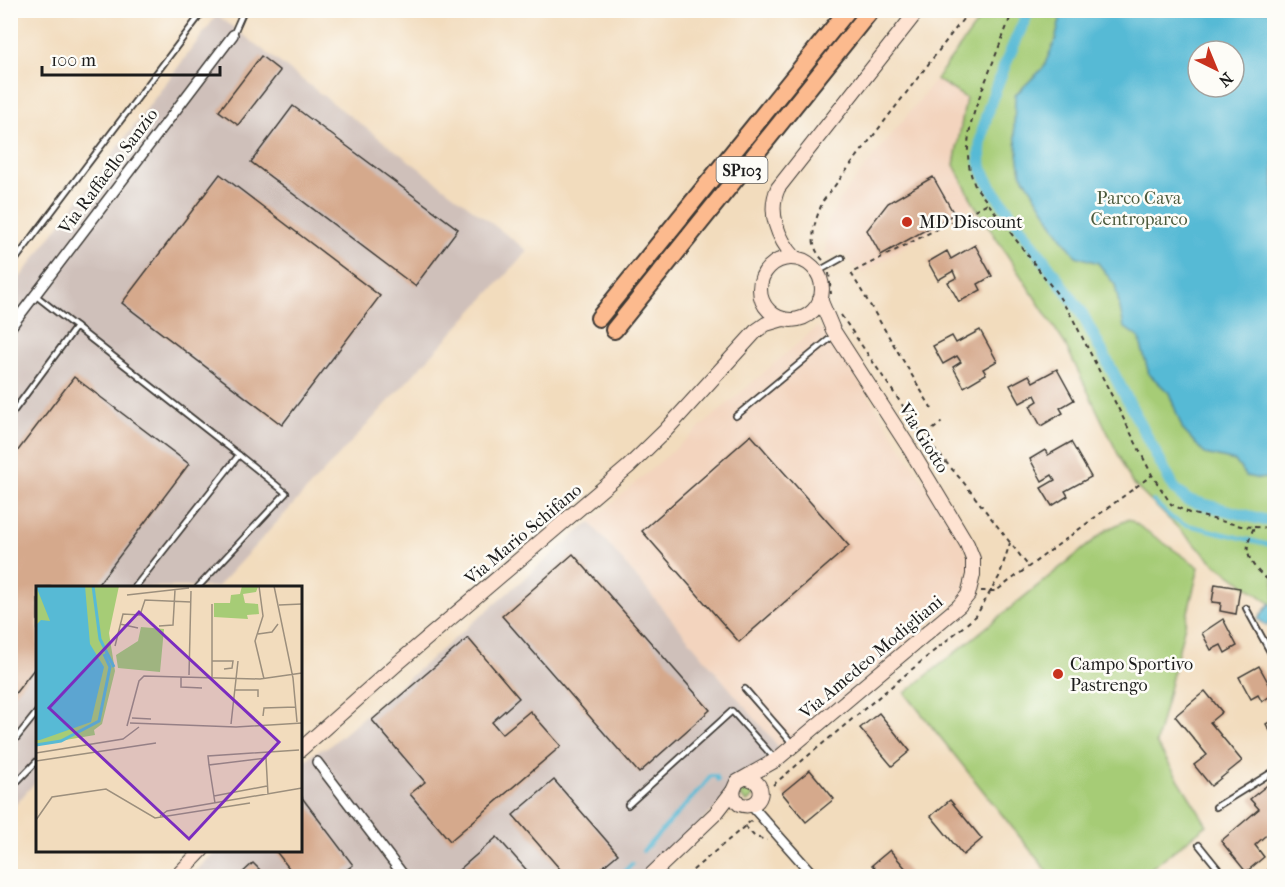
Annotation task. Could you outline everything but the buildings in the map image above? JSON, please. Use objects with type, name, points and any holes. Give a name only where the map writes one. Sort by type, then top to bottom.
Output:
[{"type":"highway","name":"SP103","points":[[599,318],[848,10]]},
{"type":"highway","name":"SP103","points":[[614,330],[871,10]]},
{"type":"street","points":[[795,258],[781,240],[777,227],[773,199],[778,188],[918,10]]},
{"type":"street","name":"Via Raffaello Sanzio","points":[[10,328],[233,35]]},
{"type":"street","points":[[756,331],[761,300],[760,281],[776,249],[777,227]]},
{"type":"street","points":[[761,300],[770,312],[783,319],[793,320],[803,317],[825,299],[822,269],[795,258],[780,259],[770,265]]},
{"type":"street","name":"Via Giotto","points":[[825,299],[834,332],[910,449],[967,544],[974,570]]},
{"type":"street","points":[[803,317],[818,320],[834,332]]},
{"type":"street","name":"Via Mario Schifano","points":[[302,748],[398,663],[628,467],[665,431],[756,331],[766,324],[783,319]]},
{"type":"street","name":"Via Amedeo Modigliani","points":[[733,791],[736,782],[776,760],[959,606],[970,590],[974,570]]},
{"type":"street","name":"Via Amedeo Modigliani","points":[[756,800],[776,760]]},
{"type":"street","points":[[317,762],[404,876]]},
{"type":"street","points":[[747,778],[756,781],[756,800],[814,876]]},
{"type":"street","points":[[733,791],[734,797],[756,800]]},
{"type":"street","points":[[650,876],[716,813],[733,791]]},
{"type":"street","points":[[716,813],[756,800]]},
{"type":"street","points":[[177,876],[200,851]]},
{"type":"lane","points":[[10,267],[204,10]]},
{"type":"lane","points":[[233,35],[244,10]]},
{"type":"lane","points":[[822,269],[842,258]]},
{"type":"lane","points":[[35,295],[286,493],[199,586]]},
{"type":"lane","points":[[10,416],[76,327]]},
{"type":"lane","points":[[736,416],[834,332]]},
{"type":"lane","points":[[136,586],[239,455]]},
{"type":"lane","points":[[1246,608],[1275,659]]},
{"type":"lane","points":[[745,689],[794,745]]},
{"type":"lane","points":[[628,805],[732,711],[776,760]]},
{"type":"lane","points":[[10,742],[14,741],[36,714]]},
{"type":"lane","points":[[10,789],[36,762]]},
{"type":"lane","points":[[1216,807],[1275,771]]},
{"type":"lane","points":[[1199,845],[1224,876]]},
{"type":"lane","points":[[1268,876],[1275,866]]},
{"type":"path","points":[[825,299],[832,284],[822,269],[814,249],[813,237],[823,201],[970,10]]},
{"type":"path","points":[[1013,10],[973,113],[968,136],[969,169],[975,186],[1058,295],[1073,319],[1152,475],[1172,504],[1180,510],[1241,526],[1275,528]]},
{"type":"path","points":[[932,410],[851,273],[988,203]]},
{"type":"path","points":[[837,308],[924,437],[964,483],[1029,567]]},
{"type":"path","points":[[910,449],[942,422]]},
{"type":"path","points":[[970,590],[996,591],[1152,475]]},
{"type":"path","points":[[1254,527],[1247,547],[1255,566],[1266,579],[1275,583]]},
{"type":"path","points":[[686,876],[745,826],[756,800],[976,616],[991,592],[1005,562],[1010,542]]},
{"type":"path","points":[[745,826],[755,837],[770,841]]},
{"type":"shaded area","points":[[217,15],[528,251],[218,586],[36,586],[36,781],[11,810],[10,291]]},
{"type":"shaded area","points":[[936,79],[966,97],[954,165],[974,204],[862,273],[841,252],[825,258],[828,221],[842,196]]},
{"type":"shaded area","points":[[817,327],[829,333],[965,547],[970,565],[963,595],[782,751],[590,522]]},
{"type":"shaded area","points":[[590,522],[782,751],[714,810],[646,876],[191,876],[216,851],[302,851],[302,762],[320,749],[327,748]]},
{"type":"green space","name":"Parco Cava Centroparco","points":[[986,11],[1274,11],[1274,606],[1213,562],[1132,483],[1065,344],[974,204],[954,165],[966,98],[936,79]]},
{"type":"green space","points":[[1129,519],[1199,567],[1156,743],[1207,825],[1141,876],[1051,876],[905,693],[1108,529]]},
{"type":"green space","points":[[751,783],[756,794],[747,802],[737,793],[741,784]]},
{"type":"water","name":"Parco Cava Centroparco","points":[[1062,11],[1274,11],[1274,477],[1259,479],[1246,476],[1235,461],[1205,454],[1183,430],[1169,393],[1149,374],[1139,338],[1124,327],[1115,285],[1098,263],[1076,256],[1021,173],[1014,128],[1015,95],[1043,68],[1055,41]]},
{"type":"water","points":[[1270,603],[1274,607],[1274,617],[1267,626],[1258,619]]},
{"type":"waterway","points":[[1029,10],[988,110],[980,150],[983,171],[991,187],[1080,310],[1174,488],[1187,500],[1264,520]]},
{"type":"waterway","points":[[1153,501],[1172,518],[1184,524],[1274,546]]},
{"type":"waterway","points":[[643,851],[710,776],[716,776],[718,780]]},
{"type":"waterway","points":[[620,876],[632,864]]},
{"type":"place","name":"MD Discount","points":[[907,222]]},
{"type":"place","name":"Campo Sportivo Pastrengo","points":[[1058,674]]}]
